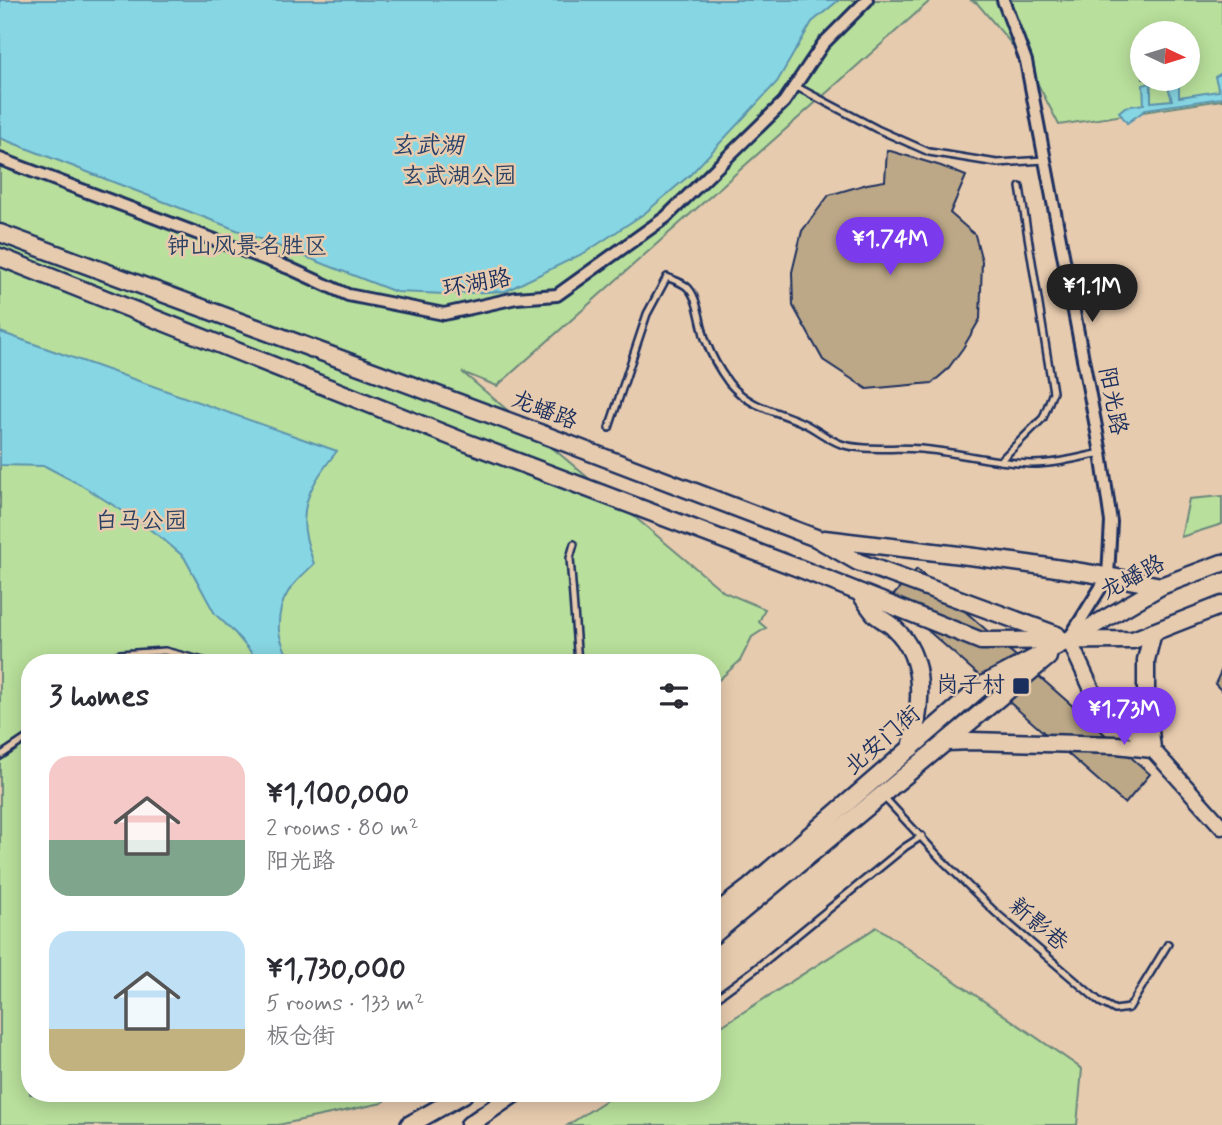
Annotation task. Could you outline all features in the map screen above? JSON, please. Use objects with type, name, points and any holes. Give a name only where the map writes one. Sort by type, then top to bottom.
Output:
[{"type":"main road","name":"龙蟠路","points":[[0,233],[816,538],[858,562],[1069,640]]},
{"type":"main road","name":"龙蟠路","points":[[0,257],[465,442],[981,640],[1133,640],[1222,605]]},
{"type":"main road","points":[[816,538],[1013,562],[1161,586]]},
{"type":"main road","name":"龙蟠路","points":[[1069,640],[1161,586],[1222,563]]},
{"type":"main road","points":[[860,593],[874,614],[894,628],[905,641],[912,656],[918,675],[920,697],[918,721],[911,748]]},
{"type":"main road","points":[[1152,749],[1146,660],[1153,632]]},
{"type":"main road","points":[[1069,640],[1094,694],[1152,749],[1222,827]]},
{"type":"main road","name":"北安门街","points":[[721,929],[1069,640]]},
{"type":"main road","name":"北安门街","points":[[721,909],[986,682],[1069,640]]},
{"type":"main road","points":[[947,742],[1117,745],[1152,749]]},
{"type":"main road","points":[[409,1125],[450,1102]]},
{"type":"main road","points":[[469,1125],[502,1102]]},
{"type":"street","name":"环湖路","points":[[0,159],[289,268],[348,295],[444,314],[516,298],[557,295],[666,216],[784,102],[823,44],[867,0]]},
{"type":"street","name":"阳光路","points":[[1003,0],[1026,61],[1101,453],[1111,522],[1108,576],[1069,640]]},
{"type":"lane","points":[[795,86],[877,129],[929,152],[996,163],[1045,160]]},
{"type":"lane","points":[[1000,461],[1043,418],[1053,392],[1020,187]]},
{"type":"lane","points":[[610,428],[647,314],[667,277],[689,287],[698,307],[705,340],[728,382],[737,392],[763,409],[804,423],[842,444],[864,448],[900,447],[943,451],[1032,464],[1054,463],[1101,453]]},
{"type":"lane","points":[[574,544],[570,558],[577,654]]},
{"type":"lane","points":[[120,654],[165,651],[176,654]]},
{"type":"lane","points":[[0,756],[21,742]]},
{"type":"lane","name":"新影巷","points":[[882,795],[995,912],[1100,1002],[1115,1010],[1129,1008],[1168,944]]},
{"type":"lane","points":[[721,994],[922,836]]},
{"type":"green space","name":"钟山风景名胜区","points":[[0,0],[931,0],[497,386],[462,372],[724,592],[765,609],[759,622],[766,628],[752,637],[740,661],[721,678],[721,654],[21,654],[21,1102],[383,1102],[278,1125],[0,1125]]},
{"type":"green space","points":[[970,0],[1222,0],[1222,100],[1059,125],[1026,61],[977,3]]},
{"type":"green space","points":[[1222,496],[1222,524],[1181,537],[1189,499]]},
{"type":"green space","points":[[877,927],[1082,1069],[1077,1125],[568,1125],[604,1102],[721,1102],[721,1026]]},
{"type":"water","name":"玄武湖","points":[[0,0],[839,0],[812,22],[777,82],[691,174],[645,213],[586,252],[506,291],[447,294],[396,292],[0,138]]},
{"type":"water","points":[[1222,73],[1222,98],[1147,109],[1127,123],[1119,112],[1125,107],[1144,104],[1143,91],[1151,91],[1151,102],[1172,100],[1169,91],[1179,91],[1179,97],[1219,91],[1215,77]]},
{"type":"water","points":[[0,332],[337,451],[316,480],[307,501],[304,524],[314,564],[299,578],[283,601],[279,620],[280,635],[287,654],[252,654],[215,614],[184,557],[140,522],[45,466],[0,465]]},
{"type":"building","points":[[887,150],[966,176],[950,213],[975,235],[982,261],[980,319],[947,370],[932,383],[867,389],[823,360],[793,306],[792,272],[802,231],[829,195],[885,181]]},
{"type":"building","points":[[917,569],[1150,774],[1125,804],[891,598]]},
{"type":"building","points":[[1222,669],[1222,691],[1215,684]]},
{"type":"place","name":"岗子村","points":[[1021,686]]},
{"type":"park label","name":"玄武湖公园","points":[[459,177]]},
{"type":"park label","name":"白马公园","points":[[141,522]]}]
